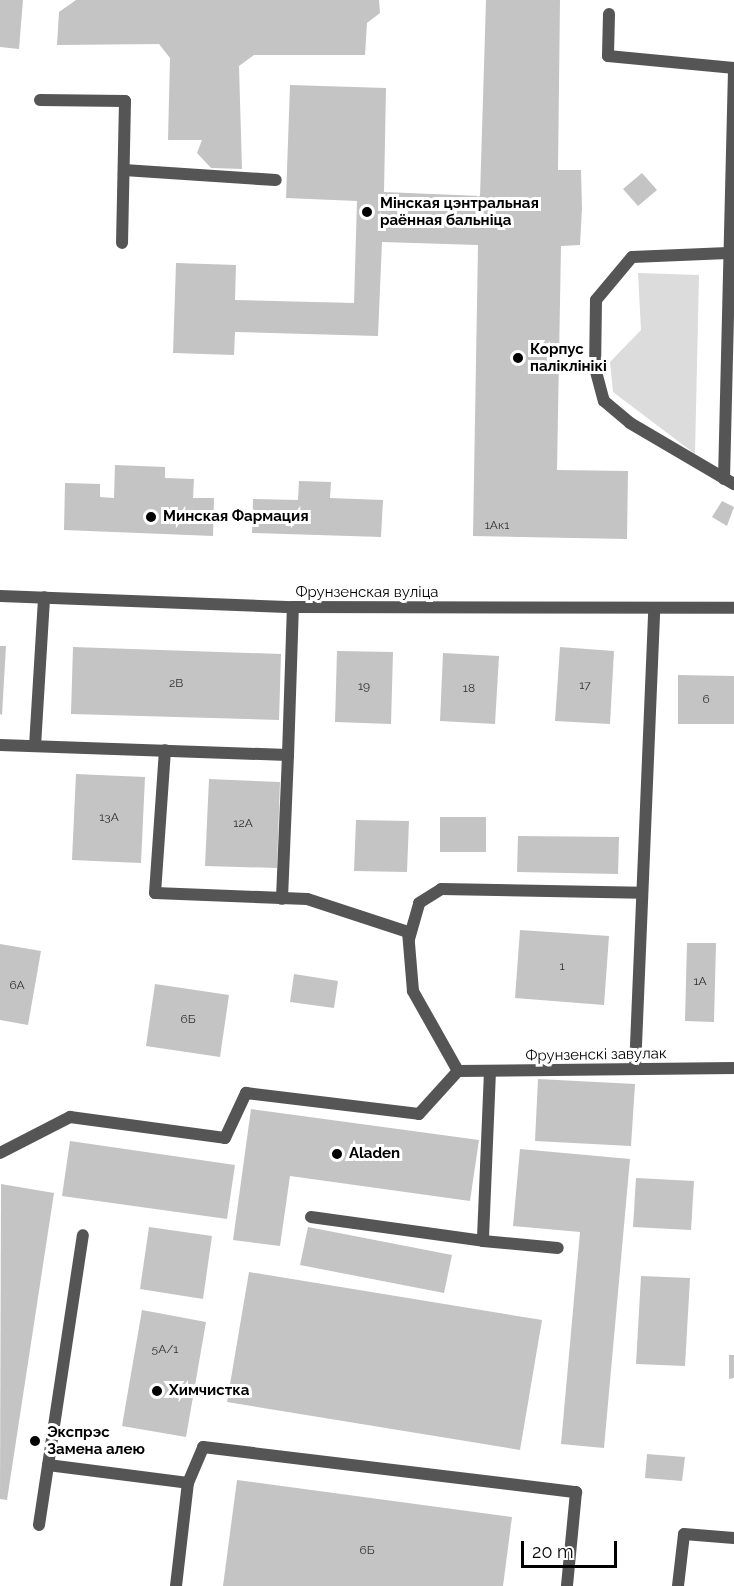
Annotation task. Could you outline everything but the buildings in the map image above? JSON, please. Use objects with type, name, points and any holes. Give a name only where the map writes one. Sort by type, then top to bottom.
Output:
[{"type":"street","points":[[609,14],[608,56],[734,68],[728,253],[729,481]]},
{"type":"street","points":[[40,100],[125,101],[122,243]]},
{"type":"street","points":[[124,170],[276,180]]},
{"type":"street","points":[[728,253],[632,257],[596,300],[596,368],[604,401],[630,423],[729,481]]},
{"type":"street","name":"Фрунзенская вуліца","points":[[0,596],[293,607],[734,608]]},
{"type":"street","points":[[35,746],[44,597]]},
{"type":"street","points":[[282,899],[293,607]]},
{"type":"street","points":[[635,1069],[654,609]]},
{"type":"street","points":[[0,745],[288,755]]},
{"type":"street","points":[[0,1153],[70,1117],[225,1138],[246,1093],[419,1114],[458,1071],[413,991],[408,932],[307,899],[155,893],[165,750]]},
{"type":"street","points":[[409,939],[419,903],[441,889],[642,893]]},
{"type":"street","name":"Фрунзенскі завулак","points":[[458,1071],[734,1068]]},
{"type":"street","points":[[483,1241],[490,1071]]},
{"type":"street","points":[[311,1217],[483,1241],[558,1248]]},
{"type":"street","points":[[39,1524],[83,1235]]},
{"type":"street","points":[[176,1586],[188,1484],[203,1447],[576,1492],[567,1586]]},
{"type":"street","points":[[48,1466],[188,1484]]},
{"type":"street","points":[[678,1586],[684,1534],[734,1538]]},
{"type":"shaded area","points":[[638,273],[699,275],[695,454],[613,392],[610,362],[641,330]]},
{"type":"place","name":"Мінская цэнтральная раённая бальніца","points":[[367,212]]},
{"type":"place","name":"Корпус паліклінікі","points":[[518,358]]},
{"type":"place","name":"Минская Фармация","points":[[151,517]]},
{"type":"place","name":"Aladen","points":[[337,1154]]},
{"type":"place","name":"Химчистка","points":[[157,1391]]},
{"type":"place","name":"Экспрэс Замена алею","points":[[35,1441]]}]
